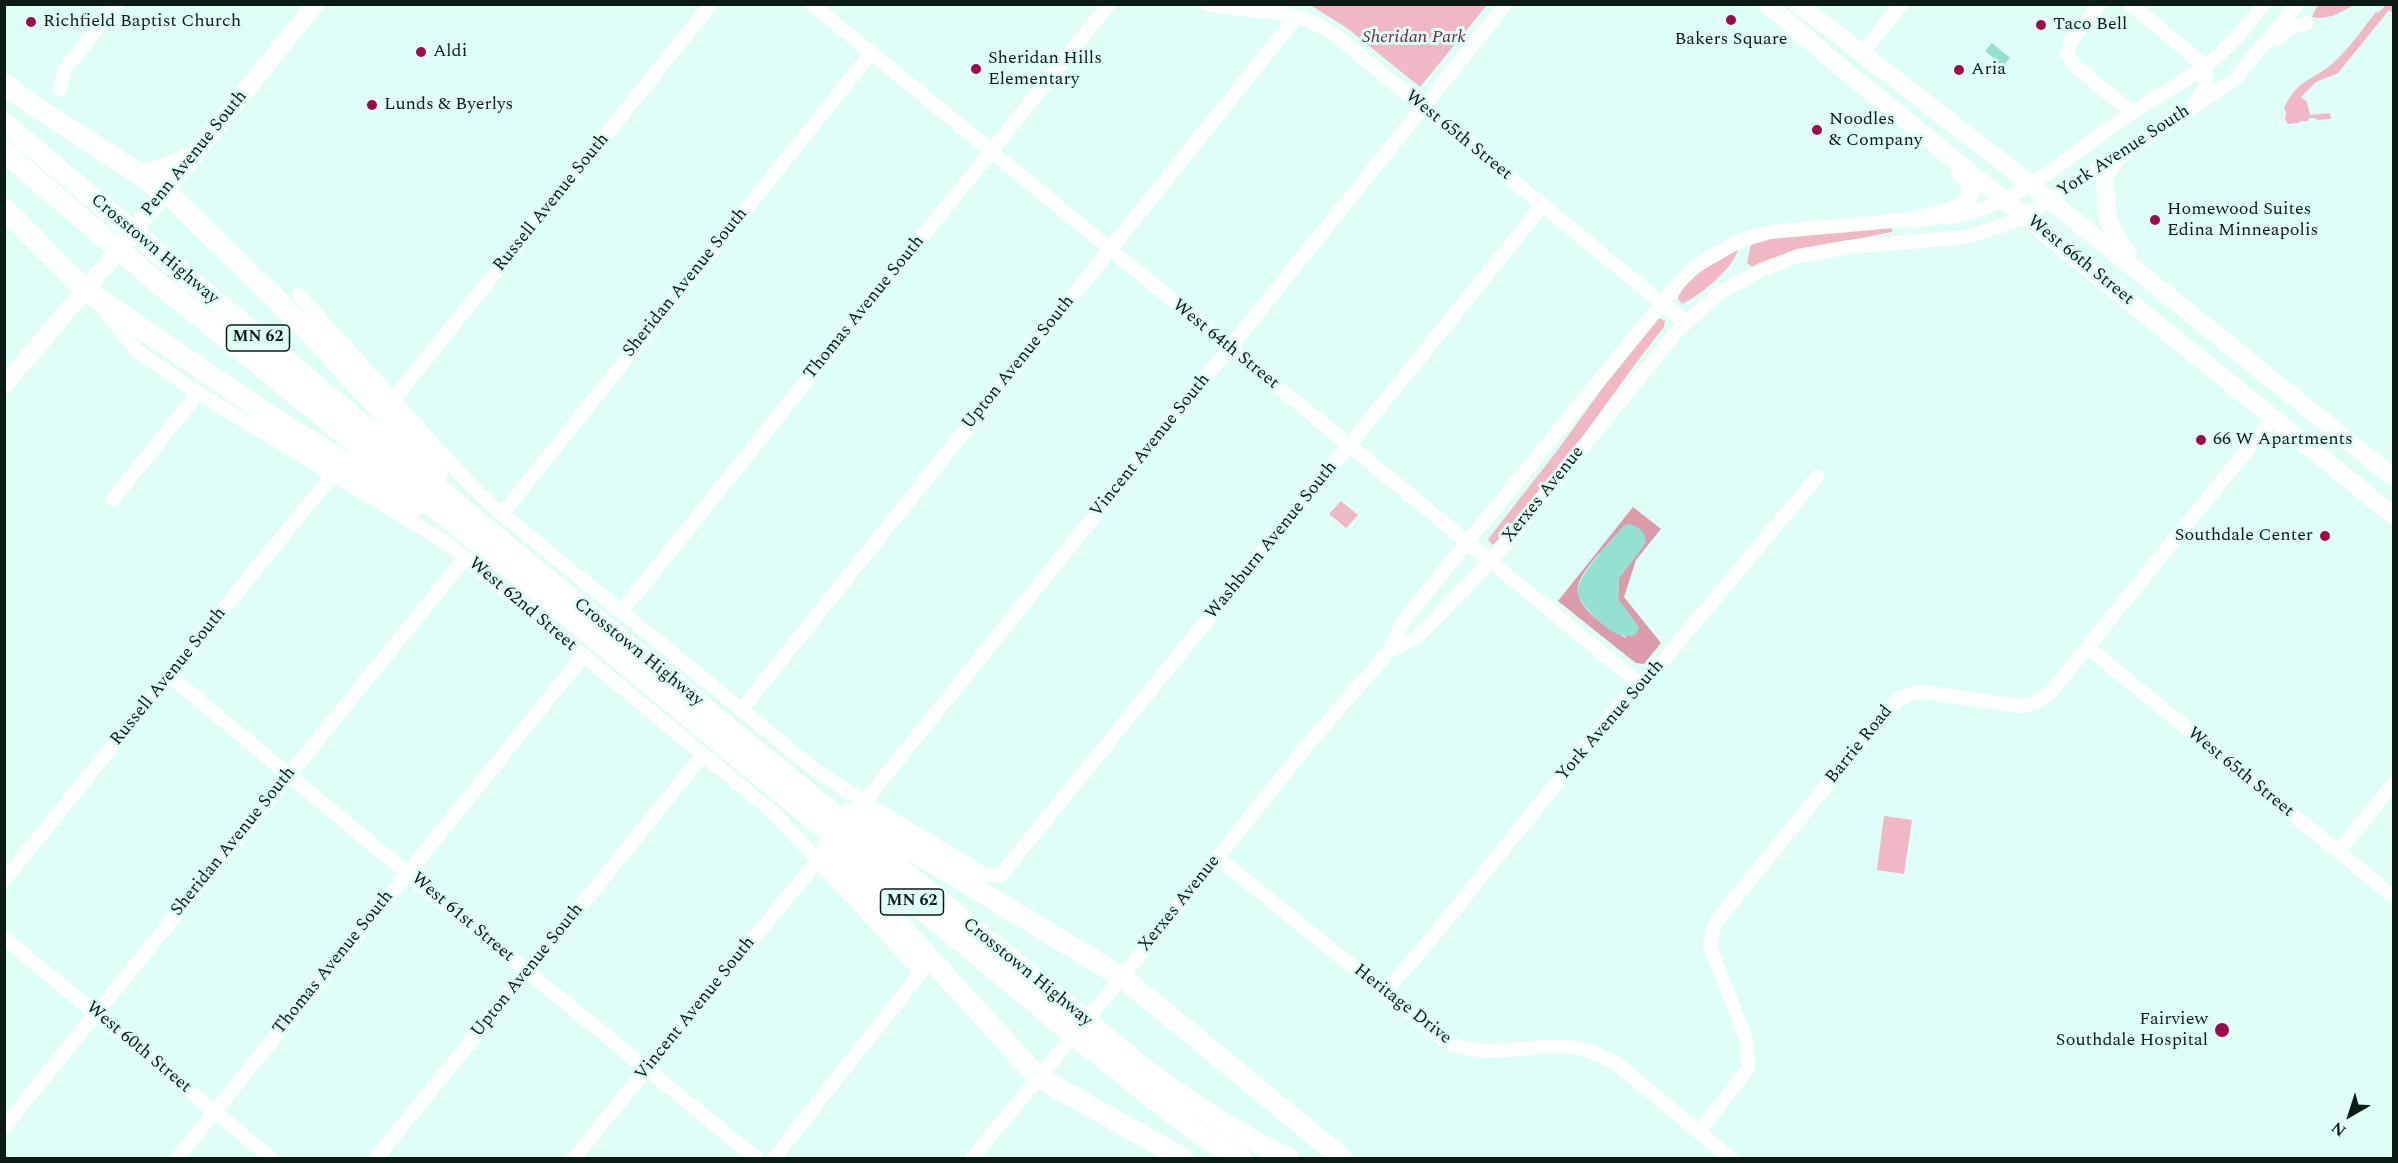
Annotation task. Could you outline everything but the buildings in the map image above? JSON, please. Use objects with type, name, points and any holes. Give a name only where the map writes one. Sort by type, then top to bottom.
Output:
[{"type":"highway","points":[[4,84],[138,173],[177,202],[310,333],[438,474],[510,558]]},
{"type":"highway","name":"Crosstown Highway","points":[[4,123],[510,558],[755,760],[1150,1073],[1233,1130],[1288,1158]]},
{"type":"highway","name":"Crosstown Highway","points":[[4,152],[146,273],[510,558]]},
{"type":"highway","points":[[138,173],[158,171],[192,158]]},
{"type":"highway","points":[[4,208],[84,289],[242,398],[412,504],[510,558]]},
{"type":"highway","points":[[755,760],[867,824],[1122,977],[1342,1158]]},
{"type":"highway","points":[[755,760],[850,870],[1045,1069],[1182,1158]]},
{"type":"highway","name":"Crosstown Highway","points":[[755,760],[1076,1037],[1196,1132],[1240,1158]]},
{"type":"main road","name":"Penn Avenue South","points":[[4,385],[103,269],[315,4]]},
{"type":"main road","name":"West 66th Street","points":[[1798,4],[2144,275],[2393,477]]},
{"type":"main road","name":"West 66th Street","points":[[1773,9],[2392,515]]},
{"type":"main road","points":[[1773,9],[1802,23],[1848,57],[1853,59],[1862,54]]},
{"type":"main road","points":[[1912,219],[1958,208],[1968,199],[1972,187],[1970,181],[1916,128]]},
{"type":"main road","points":[[2116,159],[2107,170],[2105,179],[2107,215],[2114,234],[2144,275]]},
{"type":"main road","points":[[2273,418],[2282,412],[2299,412],[2329,425]]},
{"type":"main road","points":[[2392,515],[2389,499],[2393,477]]},
{"type":"street","points":[[60,89],[65,69],[117,4]]},
{"type":"street","name":"Russell Avenue South","points":[[392,401],[711,4]]},
{"type":"street","name":"West 64th Street","points":[[812,4],[1640,684]]},
{"type":"street","name":"Thomas Avenue South","points":[[622,611],[1109,4]]},
{"type":"street","name":"West 65th Street","points":[[1207,4],[1231,10],[1297,16],[1319,25],[1340,39],[1685,322]]},
{"type":"street","name":"Vincent Avenue South","points":[[864,802],[1506,4]]},
{"type":"street","points":[[1862,54],[1901,4]]},
{"type":"street","points":[[2100,4],[2071,41],[2067,54],[2075,66],[2131,112]]},
{"type":"street","points":[[2130,4],[2205,66],[2207,82],[2202,93],[2187,112]]},
{"type":"street","name":"York Avenue South","points":[[1662,303],[1696,266],[1739,241],[1770,232],[1950,217],[1979,211],[2004,200],[2131,112],[2205,66],[2232,41],[2264,4]]},
{"type":"street","points":[[2246,67],[2287,29],[2306,23],[2295,6]]},
{"type":"street","name":"York Avenue South","points":[[1685,322],[1716,296],[1761,270],[1798,256],[1849,247],[1967,237],[2006,225],[2024,216],[2116,159],[2235,79],[2295,6]]},
{"type":"street","name":"Upton Avenue South","points":[[741,710],[1297,16]]},
{"type":"street","name":"Sheridan Avenue South","points":[[502,513],[871,53]]},
{"type":"street","name":"Washburn Avenue South","points":[[864,802],[984,874],[1000,876],[1544,206]]},
{"type":"street","name":"West 62nd Street","points":[[84,289],[137,351],[198,393],[442,540],[465,558],[774,813],[921,972],[774,1158]]},
{"type":"street","points":[[299,295],[392,401],[473,488],[815,770],[864,802]]},
{"type":"street","name":"Xerxes Avenue","points":[[972,1158],[1122,977],[1308,744],[1389,651],[1403,621],[1662,303]]},
{"type":"street","name":"Xerxes Avenue","points":[[1389,651],[1417,637],[1490,562],[1685,322]]},
{"type":"street","points":[[113,499],[198,393]]},
{"type":"street","name":"Barrie Road","points":[[1699,1132],[1748,1068],[1747,1042],[1710,946],[1713,928],[1724,913],[1892,705],[1901,697],[1925,692],[2030,705],[2041,701],[2049,694],[2273,418]]},
{"type":"street","name":"Russell Avenue South","points":[[4,880],[333,474]]},
{"type":"street","name":"York Avenue South","points":[[1384,993],[1430,940],[1627,696],[1658,666],[1816,477]]},
{"type":"street","name":"Sheridan Avenue South","points":[[4,1127],[465,558]]},
{"type":"street","name":"West 65th Street","points":[[2087,647],[2394,897]]},
{"type":"street","name":"Thomas Avenue South","points":[[177,1158],[583,656]]},
{"type":"street","name":"West 61st Street","points":[[170,676],[646,1070],[756,1158]]},
{"type":"street","name":"Upton Avenue South","points":[[376,1158],[703,755]]},
{"type":"street","points":[[2338,852],[2394,783]]},
{"type":"street","name":"Heritage Drive","points":[[1218,858],[1433,1033],[1458,1047],[1487,1051],[1565,1047],[1584,1049],[1601,1055],[1617,1064],[1730,1158]]},
{"type":"street","name":"Vincent Avenue South","points":[[574,1158],[818,860]]},
{"type":"street","name":"West 60th Street","points":[[4,938],[97,1012],[270,1158]]},
{"type":"green space","points":[[2318,4],[2354,5],[2328,17],[2312,17]]},
{"type":"green space","name":"Sheridan Park","points":[[1310,5],[1487,5],[1420,87],[1347,28]]},
{"type":"green space","points":[[2386,5],[2393,5],[2393,13],[2389,10],[2338,73],[2316,82],[2301,97],[2307,102],[2310,115],[2330,113],[2331,119],[2309,118],[2308,121],[2288,124],[2284,108],[2289,98],[2300,85],[2340,56],[2376,12],[2378,13]]},
{"type":"green space","points":[[1892,226],[1892,232],[1804,249],[1752,267],[1747,263],[1751,244],[1769,238]]},
{"type":"green space","points":[[1738,248],[1736,256],[1724,272],[1698,295],[1682,304],[1678,299],[1681,292],[1694,277]]},
{"type":"green space","points":[[1659,318],[1665,321],[1664,327],[1539,494],[1493,545],[1488,540],[1492,534],[1604,386]]},
{"type":"green space","points":[[1341,501],[1358,515],[1346,528],[1329,514]]},
{"type":"green space","points":[[1884,816],[1912,820],[1904,874],[1877,870]]},
{"type":"shaded area","points":[[1992,43],[2010,58],[2003,66],[1985,51]]},
{"type":"shaded area","points":[[1633,507],[1661,529],[1636,560],[1624,597],[1661,643],[1644,664],[1636,663],[1558,601]],"holes":[[[1624,526],[1646,542],[1619,578],[1618,599],[1626,638],[1602,624],[1587,610],[1581,602],[1578,586],[1591,563]]]},
{"type":"shaded area","points":[[1629,524],[1641,530],[1646,542],[1619,578],[1618,599],[1639,627],[1636,635],[1625,636],[1611,631],[1584,606],[1578,595],[1578,588],[1595,559],[1624,526]]},
{"type":"place","name":"Bakers Square","points":[[1731,20]]},
{"type":"place","name":"Richfield Baptist Church","points":[[31,22]]},
{"type":"place","name":"Taco Bell","points":[[2041,25]]},
{"type":"place","name":"Aldi","points":[[421,52]]},
{"type":"place","name":"Sheridan Hills Elementary","points":[[976,69]]},
{"type":"place","name":"Aria","points":[[1959,70]]},
{"type":"place","name":"Lunds & Byerlys","points":[[372,105]]},
{"type":"place","name":"Noodles & Company","points":[[1817,130]]},
{"type":"place","name":"Homewood Suites Edina Minneapolis","points":[[2155,220]]},
{"type":"place","name":"66 W Apartments","points":[[2201,440]]},
{"type":"place","name":"Southdale Center","points":[[2325,536]]},
{"type":"place","name":"Fairview Southdale Hospital","points":[[2222,1030]]}]
